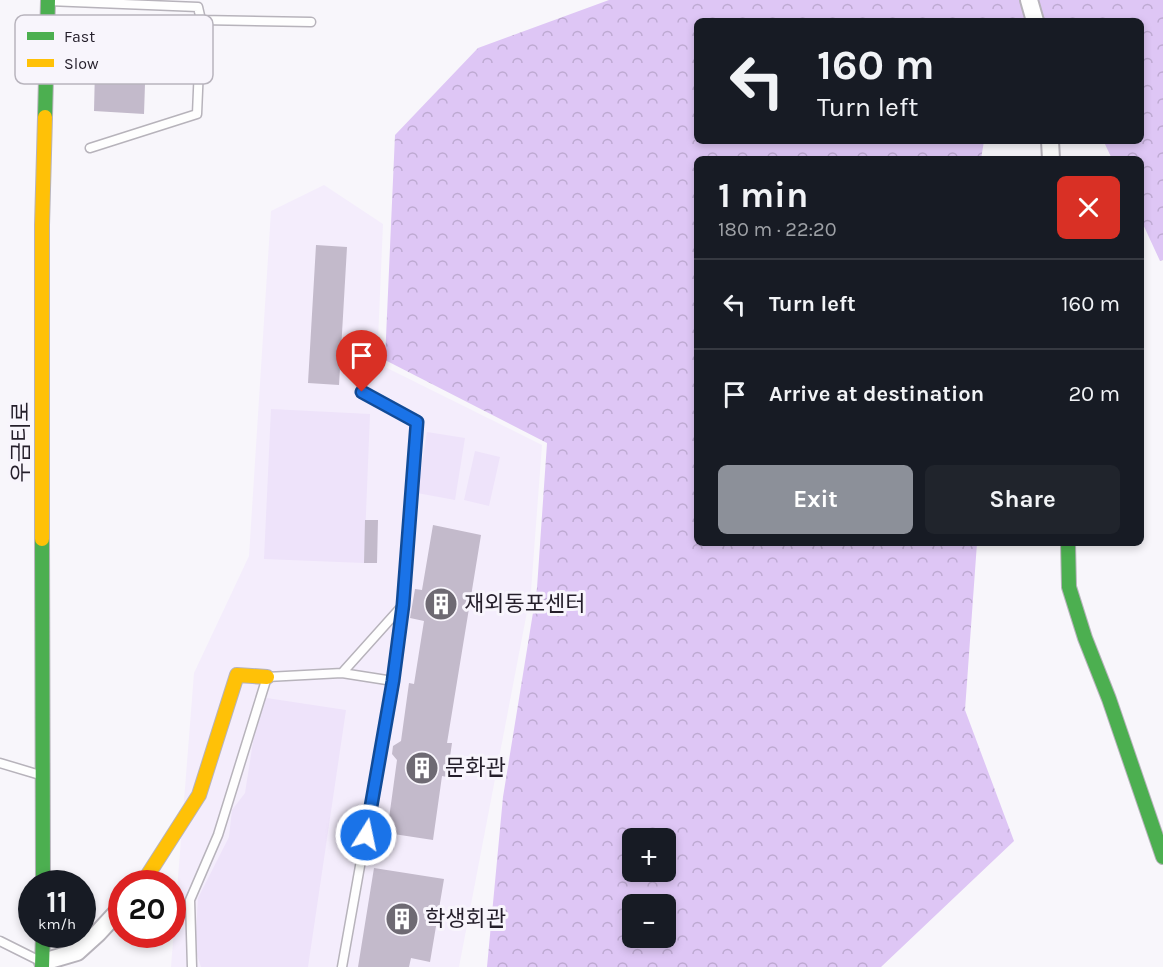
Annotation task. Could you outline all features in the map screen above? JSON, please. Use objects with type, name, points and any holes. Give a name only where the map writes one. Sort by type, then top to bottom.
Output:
[{"type":"main road","name":"우금티로","points":[[48,0],[48,15]]},
{"type":"main road","name":"우금티로","points":[[43,870],[42,225],[46,84]]},
{"type":"main road","points":[[1068,546],[1069,587],[1163,856]]},
{"type":"main road","points":[[151,870],[199,795],[237,675],[267,677]]},
{"type":"main road","points":[[43,948],[43,964]]},
{"type":"street","points":[[1029,0],[1034,18]]},
{"type":"street","points":[[43,964],[77,952],[108,922]]},
{"type":"lane","name":"우금티로","points":[[48,0],[198,7],[200,15]]},
{"type":"lane","points":[[213,20],[311,22]]},
{"type":"lane","points":[[90,148],[197,114],[198,84]]},
{"type":"lane","points":[[342,967],[393,681],[403,605],[417,422],[362,392]]},
{"type":"lane","points":[[342,673],[403,605]]},
{"type":"lane","points":[[192,967],[190,900],[218,835],[267,677],[342,673],[393,681]]},
{"type":"lane","points":[[0,763],[43,776]]},
{"type":"lane","points":[[0,942],[43,964]]},
{"type":"shaded area","points":[[324,185],[383,224],[377,363],[542,445],[531,591],[459,967],[171,967],[172,948],[186,948],[186,870],[179,870],[194,673],[249,556],[271,211]]},
{"type":"shaded area","points":[[271,409],[370,414],[364,563],[264,559]]},
{"type":"shaded area","points":[[427,432],[465,438],[455,500],[417,493]]},
{"type":"shaded area","points":[[475,451],[500,457],[489,506],[464,500]]},
{"type":"shaded area","points":[[260,697],[346,710],[308,967],[201,967],[195,949],[198,898],[229,837],[232,810],[245,793]]},
{"type":"green space","points":[[609,0],[1163,0],[1163,260],[1160,261],[1144,226],[1144,156],[1111,156],[1105,144],[1144,144],[1144,18],[694,18],[694,144],[984,144],[982,156],[694,156],[694,546],[977,546],[965,710],[1014,841],[881,967],[487,967],[503,797],[537,588],[547,443],[385,360],[395,135],[478,48]]},
{"type":"building","points":[[95,84],[145,84],[144,114],[94,111]]},
{"type":"building","points":[[316,245],[347,247],[339,385],[308,383]]},
{"type":"building","points":[[365,520],[378,520],[377,563],[364,563]]},
{"type":"building","points":[[433,525],[481,535],[447,743],[452,743],[447,777],[442,776],[433,840],[387,833],[397,760],[392,754],[393,746],[401,741],[409,683],[414,684],[424,621],[410,618],[415,589],[422,590]]},
{"type":"building","name":"학생회관","points":[[374,868],[444,879],[430,962],[411,958],[409,967],[358,967]]},
{"type":"traffic: fast","points":[[48,0],[48,15]]},
{"type":"traffic: fast","points":[[45,117],[46,84]]},
{"type":"traffic: fast","points":[[42,539],[43,870]]},
{"type":"traffic: fast","points":[[1068,546],[1069,587],[1163,857]]},
{"type":"traffic: fast","points":[[42,967],[43,948]]},
{"type":"traffic: slow","points":[[42,539],[42,225],[45,117]]},
{"type":"traffic: slow","points":[[151,870],[199,795],[237,675],[267,677]]},
{"type":"place","name":"재외동포센터","points":[[441,604]]},
{"type":"place","name":"문화관","points":[[422,768]]},
{"type":"place","name":"학생회관","points":[[402,919]]},
{"type":"route","points":[[362,392],[417,422],[403,605],[393,681],[366,835]]}]
